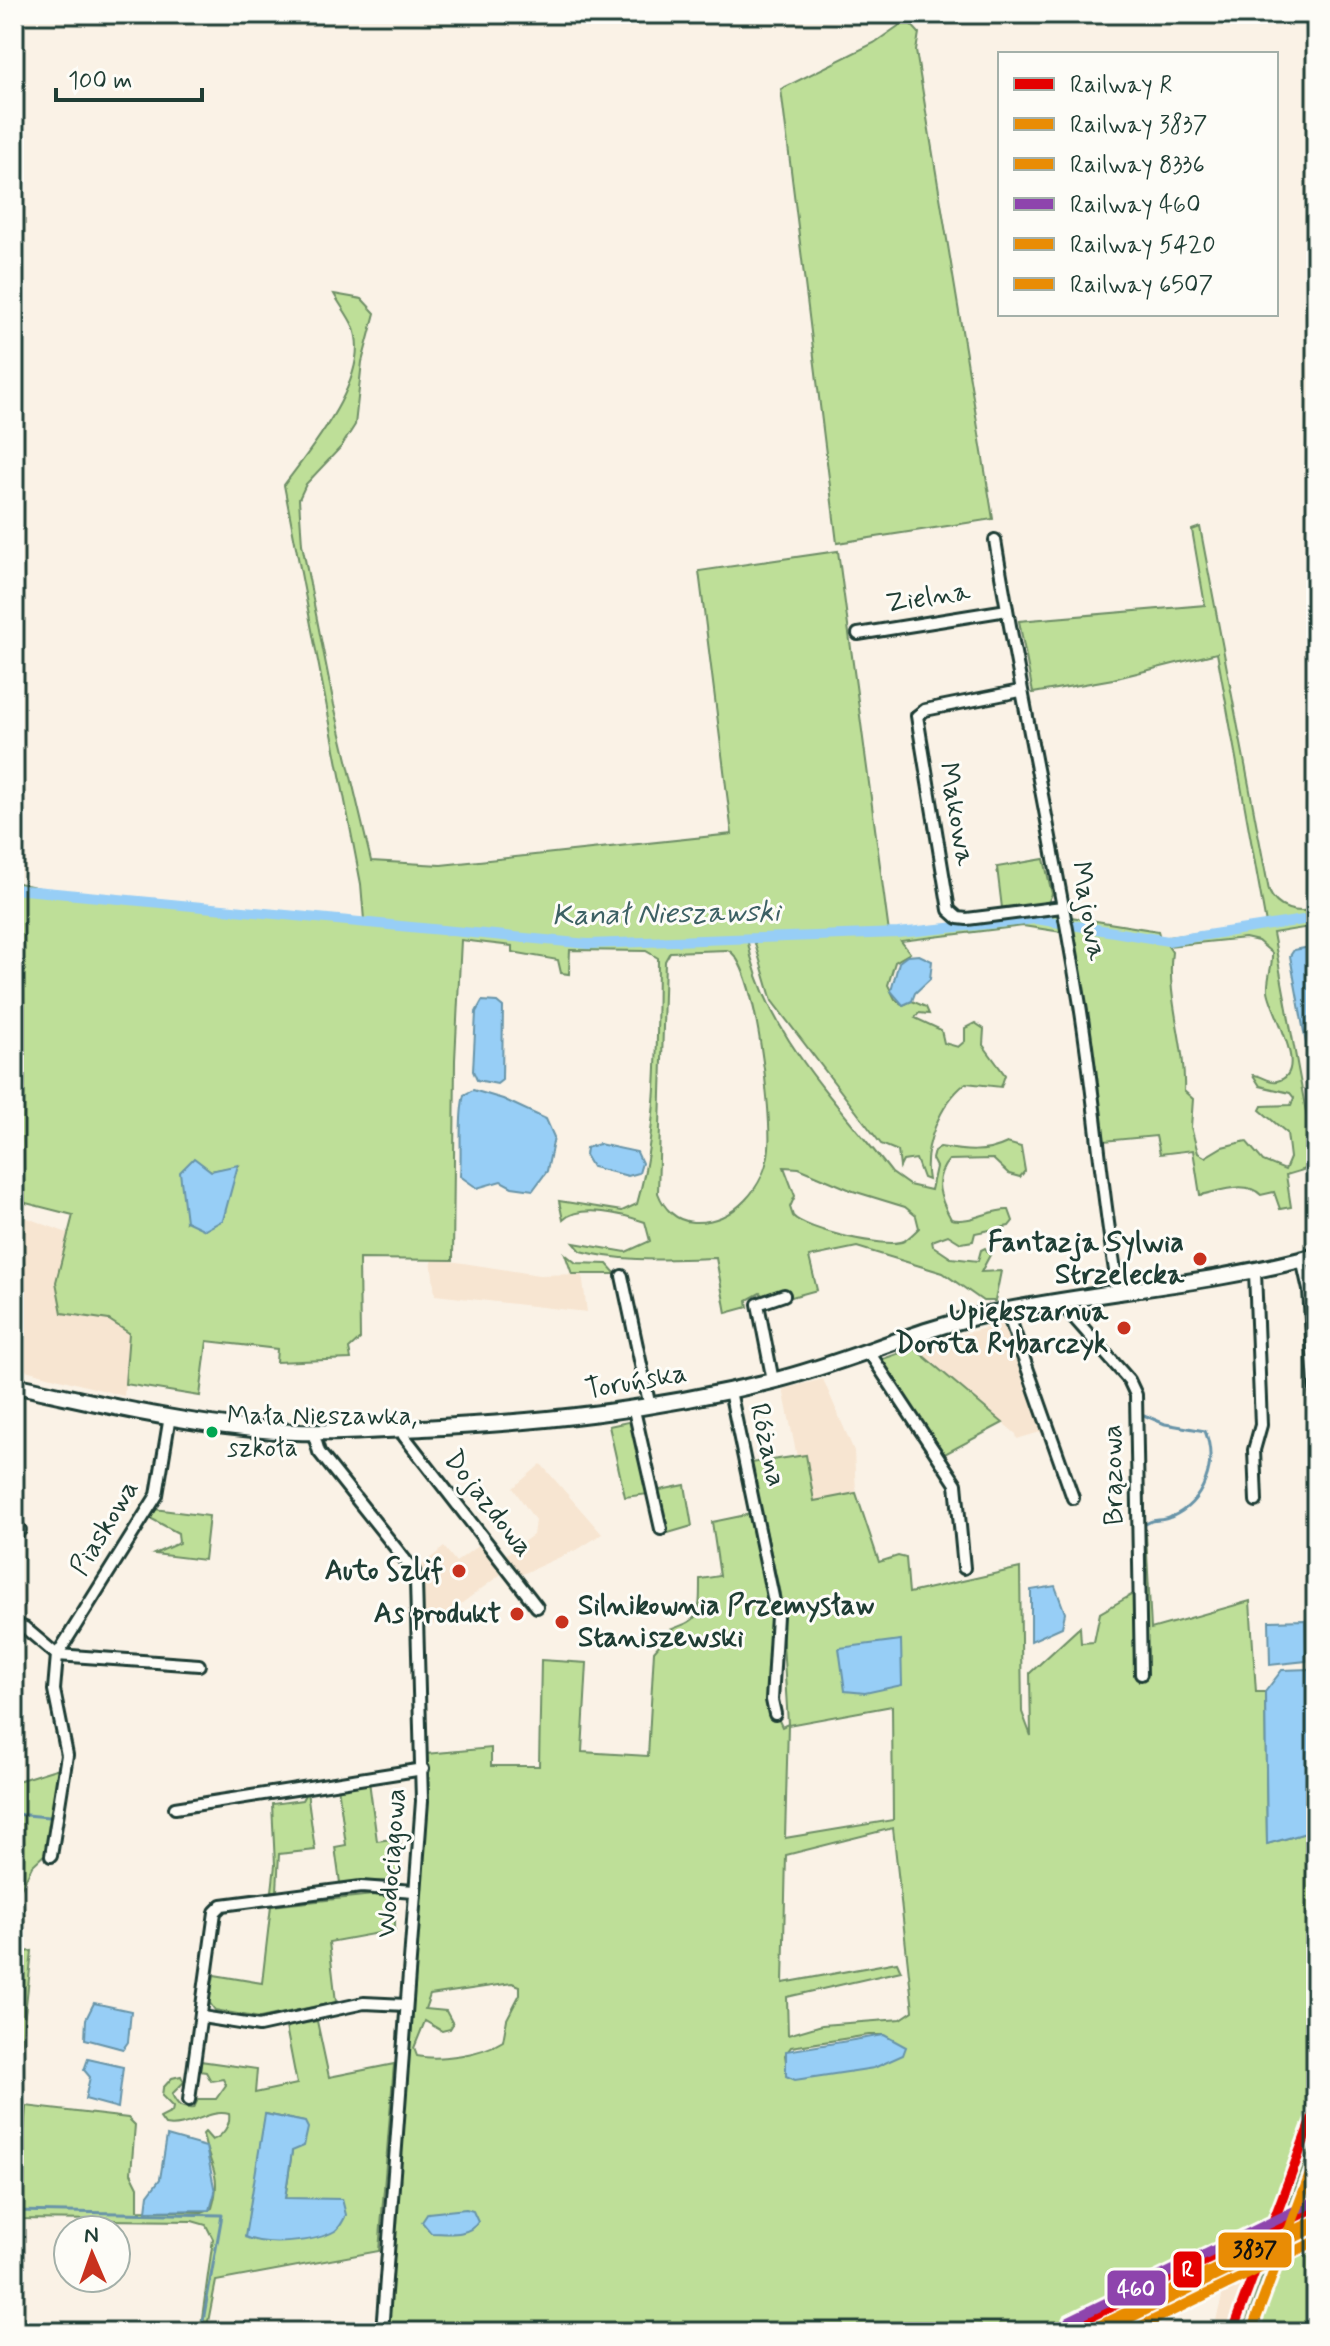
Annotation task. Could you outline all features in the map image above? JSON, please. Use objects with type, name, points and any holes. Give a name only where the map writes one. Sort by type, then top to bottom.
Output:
[{"type":"main road","name":"Toruńska","points":[[14,1385],[170,1416],[261,1430],[403,1429],[557,1420],[634,1410],[773,1381],[947,1324],[1007,1311],[1255,1272],[1309,1257]]},
{"type":"street","name":"Majowa","points":[[995,540],[1020,691],[1027,704],[1082,1017],[1106,1223],[1119,1294]]},
{"type":"street","name":"Zielna","points":[[858,634],[1007,610]]},
{"type":"street","name":"Makowa","points":[[1020,691],[925,710],[917,716],[949,910],[958,918],[967,919],[1062,907]]},
{"type":"street","points":[[1309,1257],[1316,1402]]},
{"type":"street","points":[[1255,1272],[1261,1425],[1254,1450],[1256,1501]]},
{"type":"street","points":[[622,1276],[650,1407]]},
{"type":"street","points":[[773,1381],[758,1304],[784,1295]]},
{"type":"street","name":"Brązowa","points":[[1061,1303],[1129,1380],[1137,1411],[1141,1674]]},
{"type":"street","points":[[1007,1311],[1073,1498]]},
{"type":"street","points":[[869,1352],[956,1484],[964,1568]]},
{"type":"street","name":"Różana","points":[[730,1391],[777,1616],[772,1700],[775,1714]]},
{"type":"street","points":[[634,1410],[661,1529]]},
{"type":"street","name":"Piaskowa","points":[[51,1856],[67,1755],[54,1690],[57,1655],[157,1495],[170,1416]]},
{"type":"street","name":"Dojazdowa","points":[[403,1429],[404,1436],[537,1607]]},
{"type":"street","name":"Wodociągowa","points":[[313,1432],[319,1452],[414,1571],[423,1769],[382,2332]]},
{"type":"street","points":[[14,1624],[25,1628],[57,1655],[199,1665]]},
{"type":"street","points":[[175,1808],[423,1769]]},
{"type":"street","points":[[189,2100],[215,1912],[222,1905],[361,1887],[414,1891]]},
{"type":"street","points":[[202,2017],[259,2026],[364,2003],[406,2005]]},
{"type":"shaded area","points":[[14,1213],[70,1234],[56,1282],[129,1333],[124,1396],[14,1367]]},
{"type":"shaded area","points":[[431,1258],[539,1275],[582,1274],[587,1312],[435,1295]]},
{"type":"shaded area","points":[[999,1324],[1007,1327],[1047,1430],[1017,1439],[1016,1434],[914,1348]]},
{"type":"shaded area","points":[[823,1379],[854,1451],[856,1493],[814,1502],[806,1456],[797,1457],[783,1389]]},
{"type":"shaded area","points":[[541,1464],[602,1534],[580,1548],[518,1576],[504,1556],[533,1535],[535,1520],[513,1488]]},
{"type":"shaded area","points":[[480,1544],[504,1572],[431,1626],[423,1620],[417,1569],[444,1547],[456,1562]]},
{"type":"shaded area","points":[[1316,2033],[1315,2332],[1213,2332],[1230,2265],[1184,2305],[1116,2332],[1038,2332]]},
{"type":"green space","points":[[907,20],[919,33],[916,51],[993,519],[837,543],[781,89],[874,43]]},
{"type":"green space","points":[[334,294],[362,299],[375,313],[362,362],[355,425],[341,447],[306,484],[299,499],[302,544],[334,705],[371,861],[441,865],[732,834],[699,571],[838,551],[889,933],[1053,912],[1062,917],[1062,932],[1023,926],[901,941],[910,953],[895,962],[888,985],[895,999],[903,1005],[912,1001],[926,1007],[929,1014],[919,1013],[915,1018],[941,1030],[944,1043],[958,1047],[965,1041],[965,1028],[975,1023],[984,1029],[983,1045],[1005,1075],[1001,1087],[966,1083],[948,1102],[931,1141],[928,1180],[923,1178],[916,1159],[903,1161],[900,1167],[898,1151],[881,1144],[772,1001],[753,937],[747,938],[756,972],[785,1034],[826,1092],[892,1173],[909,1185],[931,1190],[936,1167],[932,1159],[934,1151],[940,1147],[982,1150],[1007,1143],[1021,1147],[1025,1171],[1020,1177],[1009,1174],[993,1159],[949,1160],[939,1182],[941,1197],[951,1219],[966,1220],[1009,1210],[1013,1221],[1009,1226],[975,1233],[973,1241],[961,1243],[948,1235],[932,1241],[933,1246],[951,1258],[978,1261],[981,1250],[985,1248],[990,1255],[981,1272],[1001,1271],[995,1301],[983,1301],[943,1273],[857,1247],[809,1257],[817,1290],[788,1298],[788,1293],[765,1297],[760,1293],[747,1300],[748,1307],[726,1313],[716,1258],[631,1259],[581,1251],[574,1243],[626,1252],[650,1241],[645,1222],[626,1216],[591,1211],[580,1212],[563,1220],[559,1201],[622,1211],[637,1204],[653,1113],[658,958],[646,951],[570,950],[569,974],[561,973],[558,960],[512,952],[512,946],[461,940],[455,1060],[453,1260],[359,1259],[360,1339],[349,1349],[351,1359],[276,1362],[277,1349],[207,1341],[200,1396],[125,1384],[129,1333],[109,1320],[62,1313],[56,1282],[73,1215],[14,1200],[14,882],[44,889],[364,920],[361,884],[284,485],[336,410],[354,366],[357,345],[353,326]],"holes":[[[727,950],[737,960],[754,1008],[765,1074],[769,1148],[762,1176],[745,1200],[722,1217],[693,1222],[671,1213],[658,1193],[665,961],[670,952]],[[194,1159],[211,1171],[238,1166],[186,1221]],[[784,1167],[799,1168],[853,1191],[905,1207],[916,1216],[919,1228],[904,1241],[895,1243],[829,1232],[793,1216],[790,1207],[795,1196]]]},
{"type":"green space","points":[[1200,527],[1269,891],[1277,903],[1288,909],[1316,909],[1316,926],[1273,933],[1316,1166],[1286,1175],[1291,1207],[1280,1209],[1274,1192],[1261,1195],[1240,1187],[1200,1195],[1193,1150],[1160,1154],[1156,1136],[1104,1141],[1071,917],[1158,931],[1160,938],[1266,924],[1217,653],[1113,679],[1033,693],[1019,621],[1205,605],[1192,530]],"holes":[[[1245,938],[1258,941],[1272,953],[1268,990],[1286,1040],[1290,1066],[1287,1076],[1277,1081],[1253,1075],[1260,1086],[1290,1093],[1294,1098],[1291,1105],[1262,1106],[1260,1110],[1287,1133],[1290,1158],[1285,1170],[1263,1161],[1246,1141],[1222,1147],[1205,1157],[1198,1153],[1191,1127],[1193,1099],[1184,1091],[1172,987],[1172,952],[1168,946]]]},
{"type":"green space","points":[[1044,859],[1052,894],[1048,903],[1002,908],[997,867]]},
{"type":"green space","points":[[565,1254],[576,1263],[607,1264],[616,1274],[572,1274]]},
{"type":"green space","points":[[914,1348],[1003,1423],[941,1456],[880,1360]]},
{"type":"green space","points":[[633,1421],[649,1494],[625,1497],[609,1426]]},
{"type":"green space","points":[[806,1455],[814,1501],[856,1493],[879,1562],[898,1556],[906,1558],[909,1593],[1020,1568],[1022,1712],[1031,1736],[1030,1673],[1080,1627],[1081,1643],[1094,1642],[1100,1613],[1133,1594],[1134,1533],[1146,1534],[1151,1629],[1250,1601],[1256,1692],[1265,1692],[1267,1844],[1313,1831],[1308,1504],[1316,1505],[1316,2106],[1266,2227],[1050,2332],[388,2332],[426,1792],[426,1754],[491,1748],[491,1766],[539,1766],[541,1660],[587,1663],[582,1752],[648,1756],[654,1651],[660,1644],[661,1633],[684,1625],[695,1616],[700,1579],[720,1576],[712,1522],[751,1514],[771,1621],[774,1716],[777,1716],[782,1727],[788,1724],[780,1594],[751,1463]],"holes":[[[892,1706],[893,1820],[785,1838],[788,1725]],[[893,1828],[913,2011],[901,2019],[822,2025],[788,2035],[787,1997],[901,1971],[897,1962],[783,1983],[786,1855]],[[512,1983],[520,1986],[520,1994],[507,2019],[503,2041],[484,2050],[449,2057],[417,2056],[414,2048],[425,2021],[442,2031],[450,2029],[453,2024],[446,2011],[425,2009],[430,1995]],[[869,2035],[884,2035],[788,2076],[785,2055],[791,2047]]]},
{"type":"green space","points":[[685,1485],[692,1526],[665,1534],[655,1491]]},
{"type":"green space","points":[[154,1509],[209,1516],[204,1560],[154,1554],[179,1543],[178,1533],[150,1518]]},
{"type":"green space","points":[[59,1768],[47,1852],[32,1866],[17,1897],[24,1917],[24,1952],[32,1951],[14,2113],[14,1782]]},
{"type":"green space","points":[[369,1781],[377,1841],[401,1838],[399,1875],[390,1881],[340,1883],[335,1847],[346,1845],[338,1786]]},
{"type":"green space","points":[[307,1791],[315,1850],[279,1854],[277,1891],[272,1891],[275,1865],[272,1804],[302,1800]]},
{"type":"green space","points":[[373,1895],[389,1897],[395,1904],[395,1930],[329,1942],[336,2002],[260,2018],[215,2010],[209,2002],[214,1975],[262,1983],[271,1906]]},
{"type":"green space","points":[[317,2021],[329,2077],[394,2064],[379,2251],[216,2281],[206,2332],[200,2332],[213,2239],[206,2225],[192,2221],[132,2220],[132,2214],[52,2214],[52,2219],[14,2219],[14,2137],[23,2143],[26,2106],[128,2118],[135,2125],[131,2173],[138,2187],[138,2210],[202,2212],[212,2208],[216,2186],[203,2134],[205,2132],[212,2140],[219,2136],[227,2126],[229,2114],[213,2114],[182,2125],[165,2125],[160,2118],[172,2112],[173,2107],[162,2096],[163,2088],[172,2078],[181,2076],[184,2082],[172,2094],[180,2106],[194,2108],[198,2099],[216,2099],[226,2085],[223,2079],[211,2081],[206,2072],[199,2071],[200,2061],[257,2069],[255,2093],[297,2084],[286,2027]],"holes":[[[266,2114],[304,2122],[292,2151],[285,2199],[342,2199],[246,2237]]]},
{"type":"green space","points":[[1316,2133],[1316,2198],[1287,2212]]},
{"type":"green space","points":[[1316,2216],[1316,2309],[1297,2332],[1243,2332],[1277,2235]]},
{"type":"water","points":[[1316,946],[1316,1098],[1290,956],[1294,950]]},
{"type":"water","points":[[919,955],[932,961],[930,979],[915,993],[912,1001],[903,1005],[891,991],[899,962],[907,956]]},
{"type":"water","points":[[482,1001],[497,1002],[503,1007],[502,1080],[497,1084],[477,1080],[473,1071],[476,1012]]},
{"type":"water","points":[[473,1090],[503,1099],[546,1119],[554,1137],[547,1171],[533,1190],[512,1187],[501,1181],[477,1188],[460,1176],[462,1104],[464,1095]]},
{"type":"water","points":[[599,1144],[637,1152],[642,1163],[639,1173],[628,1176],[592,1167],[585,1155],[586,1148]]},
{"type":"water","points":[[194,1158],[211,1171],[238,1165],[223,1220],[205,1230],[186,1221],[180,1172]]},
{"type":"water","points":[[1055,1586],[1065,1613],[1062,1627],[1031,1641],[1031,1590]]},
{"type":"water","points":[[1305,1620],[1306,1661],[1270,1665],[1269,1621]]},
{"type":"water","points":[[901,1640],[902,1685],[865,1693],[845,1691],[839,1648]]},
{"type":"water","points":[[1309,1669],[1313,1831],[1267,1844],[1265,1692],[1282,1670]]},
{"type":"water","points":[[94,2003],[131,2011],[128,2042],[123,2049],[85,2039],[86,2019]]},
{"type":"water","points":[[884,2035],[906,2047],[903,2055],[874,2068],[795,2080],[786,2076],[786,2051]]},
{"type":"water","points":[[88,2059],[123,2067],[118,2108],[85,2099],[90,2077],[84,2070]]},
{"type":"water","points":[[265,2114],[305,2122],[308,2128],[304,2146],[292,2151],[285,2198],[342,2199],[346,2215],[335,2231],[291,2242],[265,2242],[245,2237]]},
{"type":"water","points":[[167,2136],[206,2147],[215,2192],[210,2210],[146,2211],[148,2195],[160,2179]]},
{"type":"water","points":[[473,2211],[478,2222],[463,2232],[431,2233],[422,2222],[428,2213]]},
{"type":"waterway","name":"Kanał Nieszawski","points":[[14,889],[588,944],[898,933],[1036,919],[1168,941],[1316,918]]},
{"type":"waterway","points":[[1139,1413],[1165,1424],[1205,1431],[1210,1456],[1205,1481],[1192,1502],[1171,1517],[1148,1522],[1142,1527]]},
{"type":"waterway","points":[[14,1814],[49,1817]]},
{"type":"waterway","points":[[14,2211],[222,2215],[201,2332]]},
{"type":"rail line","name":"R","points":[[1232,2332],[1316,2108]]},
{"type":"rail line","name":"6507","points":[[1251,2332],[1316,2158]]},
{"type":"rail line","name":"460","points":[[1069,2321],[1311,2203]]},
{"type":"rail line","name":"R","points":[[1059,2332],[1316,2207]]},
{"type":"rail line","name":"3837","points":[[1086,2332],[1316,2220]]},
{"type":"rail line","name":"8336","points":[[1101,2332],[1316,2227]]},
{"type":"rail line","name":"5420","points":[[1129,2332],[1316,2241]]},
{"type":"place","name":"Fantazja Sylwia Strzelecka","points":[[1200,1259]]},
{"type":"place","name":"Upiększarnua Dorota Rybarczyk","points":[[1124,1328]]},
{"type":"place","name":"Mała Nieszawka, szkoła","points":[[212,1432]]},
{"type":"place","name":"Auto Szlif","points":[[459,1571]]},
{"type":"place","name":"As produkt","points":[[517,1614]]},
{"type":"place","name":"Silnikownia Przemysław Staniszewski","points":[[562,1622]]}]
